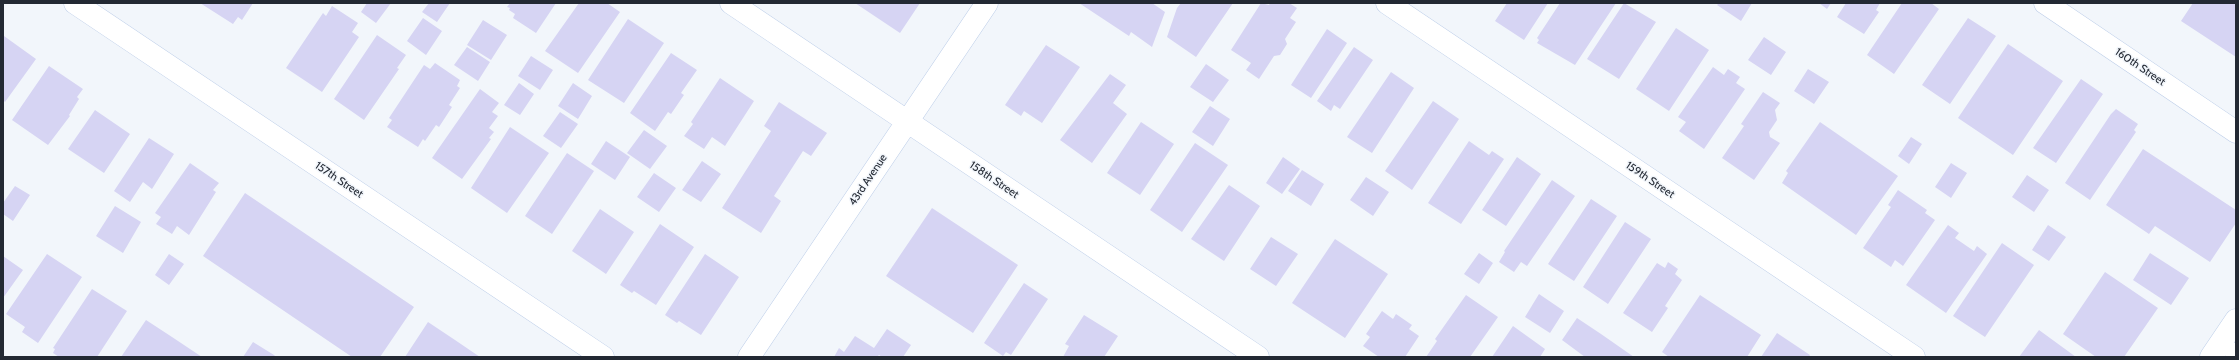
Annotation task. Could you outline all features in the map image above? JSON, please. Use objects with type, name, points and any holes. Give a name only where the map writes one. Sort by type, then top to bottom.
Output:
[{"type":"street","name":"157th Street","points":[[75,3],[603,357]]},
{"type":"street","name":"158th Street","points":[[731,3],[1258,357]]},
{"type":"street","name":"43rd Avenue","points":[[749,357],[987,3]]},
{"type":"street","name":"159th Street","points":[[1387,3],[1914,357]]},
{"type":"street","name":"160th Street","points":[[2045,3],[2236,132]]},
{"type":"street","points":[[2222,351],[2236,320]]},
{"type":"building","points":[[200,3],[253,3],[242,20],[238,17],[233,24]]},
{"type":"building","points":[[367,3],[391,3],[376,23],[361,12]]},
{"type":"building","points":[[429,3],[450,3],[437,22],[422,12]]},
{"type":"building","points":[[510,3],[556,3],[536,33],[513,18],[515,14],[509,10],[510,8],[507,7]]},
{"type":"building","points":[[579,3],[607,3],[620,12],[578,73],[545,51]]},
{"type":"building","points":[[855,3],[920,3],[900,33]]},
{"type":"building","points":[[1079,3],[1152,3],[1165,12],[1152,47],[1131,32],[1129,36]]},
{"type":"building","points":[[1181,3],[1233,3],[1196,57],[1167,37],[1177,8]]},
{"type":"building","points":[[1261,3],[1269,5],[1270,3],[1289,3],[1297,8],[1290,18],[1296,22],[1285,39],[1287,44],[1280,55],[1274,56],[1259,79],[1246,70],[1251,63],[1231,50]]},
{"type":"building","points":[[1507,3],[1548,3],[1524,40],[1495,21]]},
{"type":"building","points":[[1560,3],[1616,3],[1575,65],[1537,43],[1539,40],[1537,38]]},
{"type":"building","points":[[1624,3],[1656,22],[1619,79],[1587,59]]},
{"type":"building","points":[[1719,3],[1752,3],[1741,21],[1717,5]]},
{"type":"building","points":[[1819,3],[1831,3],[1827,9]]},
{"type":"building","points":[[1846,3],[1880,3],[1876,10],[1879,12],[1864,34],[1837,17]]},
{"type":"building","points":[[1902,3],[1931,3],[1939,9],[1894,74],[1867,55]]},
{"type":"building","points":[[2193,3],[2236,3],[2236,57],[2181,21]]},
{"type":"building","points":[[332,6],[358,23],[352,32],[359,37],[322,92],[286,68],[323,13],[326,16]]},
{"type":"building","points":[[423,18],[442,31],[426,55],[407,41]]},
{"type":"building","points":[[1968,18],[1996,36],[1950,104],[1922,85]]},
{"type":"building","points":[[628,19],[664,43],[624,103],[588,80]]},
{"type":"building","points":[[483,20],[507,35],[491,60],[467,45]]},
{"type":"building","points":[[1676,28],[1709,50],[1669,111],[1636,89]]},
{"type":"building","points":[[1327,29],[1347,43],[1311,98],[1291,85]]},
{"type":"building","points":[[377,35],[406,55],[397,68],[399,69],[364,120],[334,99]]},
{"type":"building","points":[[4,36],[36,59],[5,102],[3,100]]},
{"type":"building","points":[[1764,37],[1786,52],[1771,75],[1748,60]]},
{"type":"building","points":[[2008,44],[2063,81],[2013,155],[1958,118]]},
{"type":"building","points":[[1046,45],[1080,67],[1042,123],[1024,111],[1021,116],[1005,105]]},
{"type":"building","points":[[467,47],[490,62],[478,81],[454,65]]},
{"type":"building","points":[[1354,47],[1373,60],[1340,109],[1334,105],[1331,111],[1317,101]]},
{"type":"building","points":[[671,53],[697,70],[681,93],[684,95],[671,114],[668,112],[655,131],[630,113]]},
{"type":"building","points":[[531,56],[553,70],[540,90],[518,76]]},
{"type":"building","points":[[435,63],[460,80],[457,86],[460,88],[449,105],[452,107],[439,127],[436,125],[425,141],[423,139],[418,147],[387,127],[392,120],[389,118],[424,65],[430,69]]},
{"type":"building","points":[[1206,64],[1229,80],[1213,102],[1190,87]]},
{"type":"building","points":[[49,66],[83,89],[77,97],[79,99],[69,115],[70,116],[48,145],[12,120]]},
{"type":"building","points":[[1713,67],[1724,75],[1728,69],[1740,77],[1736,83],[1745,89],[1704,149],[1679,131],[1686,122],[1678,117]]},
{"type":"building","points":[[1808,69],[1829,82],[1814,104],[1794,91]]},
{"type":"building","points":[[1391,72],[1414,88],[1372,153],[1347,137]]},
{"type":"building","points":[[1110,74],[1126,85],[1113,103],[1127,114],[1092,163],[1060,140]]},
{"type":"building","points":[[720,78],[754,101],[725,146],[712,137],[704,149],[684,136],[693,124],[691,122]]},
{"type":"building","points":[[2081,79],[2103,94],[2056,163],[2033,148]]},
{"type":"building","points":[[519,83],[534,94],[520,115],[504,105]]},
{"type":"building","points":[[573,83],[592,96],[578,119],[558,106]]},
{"type":"building","points":[[480,89],[499,103],[492,112],[498,116],[489,128],[494,132],[489,138],[491,139],[462,179],[432,158]]},
{"type":"building","points":[[1763,92],[1780,103],[1775,110],[1777,120],[1769,132],[1770,137],[1780,143],[1754,180],[1722,158],[1744,126],[1741,124]]},
{"type":"building","points":[[1433,101],[1459,119],[1412,190],[1385,171]]},
{"type":"building","points":[[779,102],[827,133],[811,156],[803,151],[774,196],[781,201],[761,233],[722,208],[771,131],[764,126]]},
{"type":"building","points":[[1210,106],[1230,119],[1213,146],[1192,132]]},
{"type":"building","points":[[2116,109],[2138,124],[2134,130],[2136,132],[2090,200],[2065,183],[2111,114]]},
{"type":"building","points":[[95,110],[130,134],[104,173],[68,149]]},
{"type":"building","points":[[560,112],[578,124],[561,148],[543,136]]},
{"type":"building","points":[[1141,122],[1174,144],[1140,195],[1107,173]]},
{"type":"building","points":[[1820,122],[1898,176],[1856,235],[1782,183],[1788,173],[1786,171]]},
{"type":"building","points":[[510,127],[549,153],[507,213],[471,188]]},
{"type":"building","points":[[644,130],[667,146],[650,169],[627,153]]},
{"type":"building","points":[[1911,137],[1922,144],[1909,164],[1898,156]]},
{"type":"building","points":[[149,138],[174,154],[152,189],[143,182],[130,202],[114,191]]},
{"type":"building","points":[[606,141],[630,157],[615,180],[591,164]]},
{"type":"building","points":[[1469,141],[1489,155],[1492,151],[1504,159],[1461,224],[1428,203]]},
{"type":"building","points":[[1195,143],[1228,165],[1182,232],[1150,210]]},
{"type":"building","points":[[2143,149],[2236,210],[2236,223],[2210,262],[2155,226],[2149,234],[2106,205]]},
{"type":"building","points":[[567,153],[594,171],[552,234],[525,216]]},
{"type":"building","points":[[1283,157],[1300,169],[1282,194],[1266,183]]},
{"type":"building","points":[[1517,157],[1541,174],[1506,226],[1482,210]]},
{"type":"building","points":[[702,161],[721,174],[701,202],[682,190]]},
{"type":"building","points":[[190,163],[219,183],[213,190],[216,192],[189,235],[177,226],[172,234],[156,224],[161,217],[155,213]]},
{"type":"building","points":[[1951,163],[1967,173],[1951,198],[1935,187]]},
{"type":"building","points":[[1302,170],[1324,184],[1311,206],[1288,191]]},
{"type":"building","points":[[654,173],[676,188],[659,212],[637,197]]},
{"type":"building","points":[[2027,175],[2049,190],[2034,212],[2012,197]]},
{"type":"building","points":[[1366,177],[1389,192],[1373,216],[1350,200]]},
{"type":"building","points":[[1552,180],[1575,196],[1527,266],[1521,262],[1514,272],[1499,262],[1505,252],[1504,251]]},
{"type":"building","points":[[1229,185],[1260,206],[1224,261],[1191,239]]},
{"type":"building","points":[[15,186],[30,195],[13,221],[3,214],[3,203]]},
{"type":"building","points":[[1898,190],[1927,210],[1925,213],[1935,220],[1903,266],[1895,260],[1891,267],[1863,248],[1891,207],[1888,205]]},
{"type":"building","points":[[245,193],[414,307],[380,357],[352,357],[203,256]]},
{"type":"building","points":[[1591,199],[1617,216],[1574,281],[1548,264]]},
{"type":"building","points":[[115,206],[141,222],[123,253],[96,236]]},
{"type":"building","points":[[932,208],[1018,265],[973,333],[886,276]]},
{"type":"building","points":[[600,209],[634,232],[606,274],[572,251]]},
{"type":"building","points":[[1625,222],[1651,239],[1608,304],[1583,287]]},
{"type":"building","points":[[660,224],[694,247],[656,305],[634,291],[632,293],[620,285]]},
{"type":"building","points":[[1948,225],[1959,233],[1955,238],[1974,251],[1977,246],[1987,254],[1946,313],[1906,285]]},
{"type":"building","points":[[2048,225],[2066,237],[2049,261],[2032,250]]},
{"type":"building","points":[[1271,237],[1298,254],[1276,286],[1250,269]]},
{"type":"building","points":[[1335,239],[1388,274],[1345,338],[1292,303]]},
{"type":"building","points":[[2002,243],[2034,265],[1985,337],[1953,316]]},
{"type":"building","points":[[1479,253],[1493,263],[1479,284],[1464,274]]},
{"type":"building","points":[[2150,253],[2189,278],[2171,305],[2133,280]]},
{"type":"building","points":[[47,254],[82,277],[38,343],[22,332],[25,327],[6,314]]},
{"type":"building","points":[[169,254],[184,264],[169,285],[155,275]]},
{"type":"building","points":[[705,254],[739,277],[701,335],[679,321],[677,323],[665,315]]},
{"type":"building","points":[[3,256],[23,270],[3,298]]},
{"type":"building","points":[[1668,262],[1678,269],[1675,274],[1682,280],[1665,306],[1668,308],[1652,332],[1623,313],[1657,263],[1665,268]]},
{"type":"building","points":[[2105,272],[2158,308],[2124,357],[2096,357],[2063,334]]},
{"type":"building","points":[[1024,283],[1048,299],[1011,355],[1006,352],[1003,356],[984,343]]},
{"type":"building","points":[[92,289],[127,311],[97,357],[59,357],[53,353],[55,349],[53,348]]},
{"type":"building","points":[[1539,294],[1564,311],[1550,333],[1525,317]]},
{"type":"building","points":[[1466,295],[1498,317],[1470,357],[1426,357],[1437,341],[1435,339]]},
{"type":"building","points":[[1700,295],[1761,335],[1747,357],[1669,357],[1662,352]]},
{"type":"building","points":[[1382,311],[1393,319],[1396,314],[1412,325],[1409,329],[1419,336],[1405,357],[1379,357],[1363,346],[1370,337],[1366,334]]},
{"type":"building","points":[[1084,315],[1118,336],[1104,357],[1063,357],[1069,346],[1065,344]]},
{"type":"building","points":[[1577,318],[1634,357],[1585,357],[1562,340]]},
{"type":"building","points":[[146,320],[172,337],[202,357],[121,357]]},
{"type":"building","points":[[428,322],[455,340],[480,357],[405,357]]},
{"type":"building","points":[[1513,326],[1545,349],[1540,357],[1492,357]]},
{"type":"building","points":[[887,329],[911,345],[903,357],[882,357],[879,355],[877,357],[834,357],[839,348],[844,352],[855,336],[874,348]]},
{"type":"building","points":[[2039,330],[2076,357],[2019,357]]},
{"type":"building","points":[[1777,333],[1810,355],[1809,357],[1761,357]]},
{"type":"building","points":[[253,342],[274,355],[276,357],[243,357]]}]
